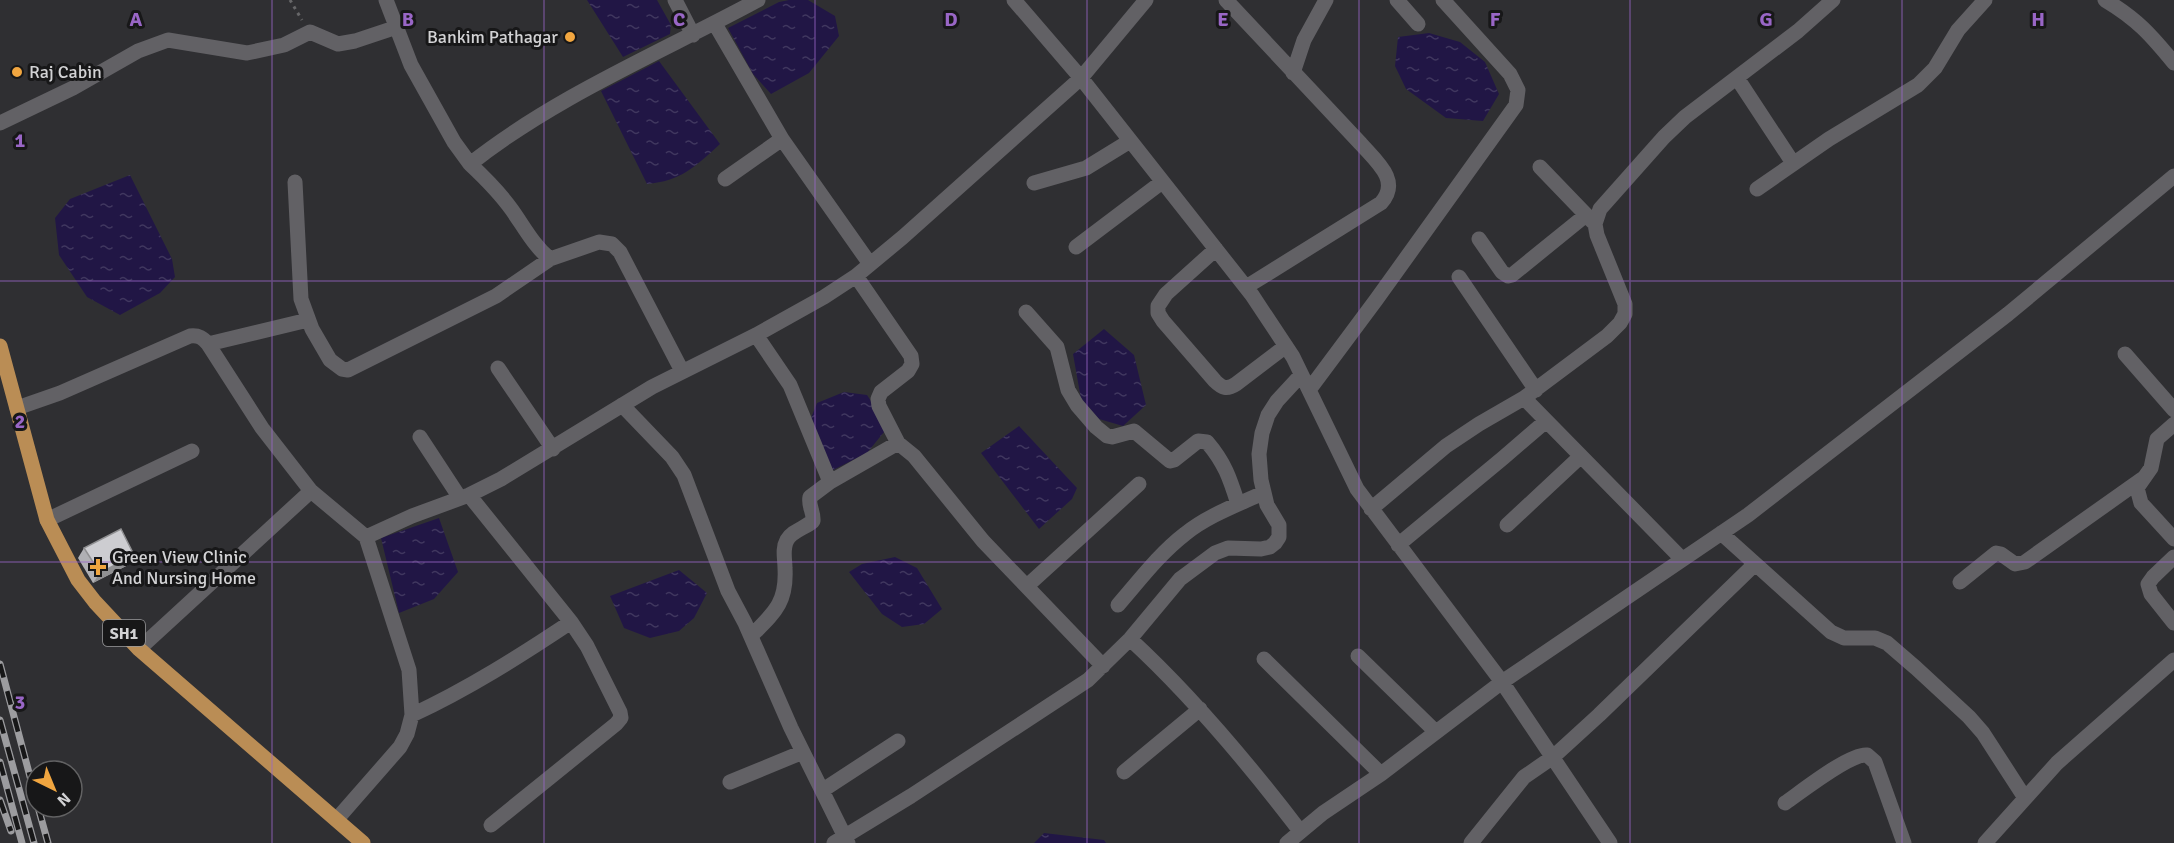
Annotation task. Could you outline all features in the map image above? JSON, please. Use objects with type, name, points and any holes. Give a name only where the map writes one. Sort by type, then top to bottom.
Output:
[{"type":"main road","name":"SH1","points":[[0,346],[47,520],[78,580],[94,602],[139,649],[363,843]]},
{"type":"street","points":[[386,0],[411,65],[454,142],[470,164],[493,185],[527,233],[550,258]]},
{"type":"street","points":[[675,0],[693,35]]},
{"type":"street","points":[[470,164],[514,133],[592,86],[758,0]]},
{"type":"street","points":[[1015,0],[1082,78],[1246,287],[1286,346],[1302,375],[1357,489],[1502,682],[1610,843]]},
{"type":"street","points":[[366,537],[412,516],[465,496],[553,449],[622,405],[682,371],[756,335],[824,297],[856,276],[1082,78],[1146,0]]},
{"type":"street","points":[[1226,0],[1380,166],[1390,182],[1388,195],[1381,203],[1246,287]]},
{"type":"street","points":[[1293,73],[1304,40],[1326,0]]},
{"type":"street","points":[[1397,0],[1418,24]]},
{"type":"street","points":[[1309,390],[1516,105],[1518,90],[1510,74],[1443,0]]},
{"type":"street","points":[[1479,239],[1502,272],[1508,276],[1512,275],[1591,220],[1664,137],[1685,117],[1798,31],[1833,0]]},
{"type":"street","points":[[1757,189],[1793,163],[1923,81],[1935,68],[1958,30],[1984,0]]},
{"type":"street","points":[[2105,0],[2128,14],[2147,30],[2174,63]]},
{"type":"street","points":[[715,24],[782,139],[870,264]]},
{"type":"street","points":[[0,123],[73,88],[138,51],[168,40],[246,53],[284,45],[310,32],[338,44],[355,41],[397,27]]},
{"type":"street","points":[[1737,78],[1793,163]]},
{"type":"street","points":[[725,179],[782,139]]},
{"type":"street","points":[[1034,183],[1086,168],[1130,141]]},
{"type":"street","points":[[1371,509],[1446,446],[1530,394],[1607,336],[1620,323],[1625,314],[1624,304],[1591,220],[1540,167]]},
{"type":"street","points":[[1287,843],[1323,813],[1381,774],[1502,682],[1748,515],[1934,373],[2174,176]]},
{"type":"street","points":[[1076,247],[1162,182]]},
{"type":"street","points":[[295,183],[302,299],[308,320],[330,360],[342,369],[348,370],[496,296],[550,258],[599,242],[612,244],[620,252],[682,371]]},
{"type":"street","points":[[1216,249],[1161,300],[1158,313],[1163,321],[1224,388],[1230,388],[1236,384],[1286,346]]},
{"type":"street","points":[[856,276],[911,356],[912,364],[908,371],[880,392],[878,399],[879,406],[898,443],[914,456],[983,541],[1103,666]]},
{"type":"street","points":[[1459,277],[1546,421],[1682,559]]},
{"type":"street","points":[[1026,312],[1057,347],[1068,390],[1077,405],[1096,427],[1107,436],[1112,437],[1134,431],[1170,461],[1198,441],[1207,442],[1226,467],[1238,504]]},
{"type":"street","points":[[208,345],[308,320]]},
{"type":"street","points":[[17,408],[60,393],[190,336],[197,335],[204,339],[262,428],[311,491],[366,537],[409,670],[412,715],[407,734],[400,747],[337,819]]},
{"type":"street","points":[[756,335],[794,393],[830,482]]},
{"type":"street","points":[[2125,354],[2174,410]]},
{"type":"street","points":[[498,368],[553,449]]},
{"type":"street","points":[[622,405],[672,457],[684,475],[728,591],[823,790],[843,841],[1088,680],[1130,639],[1180,579],[1215,553],[1228,548],[1261,549],[1275,543],[1279,537],[1279,525],[1263,493],[1259,454],[1268,415],[1277,401],[1302,375]]},
{"type":"street","points":[[1398,545],[1546,421]]},
{"type":"street","points":[[2174,424],[2157,439],[2153,463],[2137,488],[2141,503],[2174,540]]},
{"type":"street","points":[[420,437],[465,496],[571,622],[587,646],[620,712],[621,718],[616,724],[491,825]]},
{"type":"street","points":[[751,636],[776,612],[782,600],[786,584],[784,548],[787,540],[813,521],[810,497],[830,482],[898,443]]},
{"type":"street","points":[[47,520],[192,451]]},
{"type":"street","points":[[1507,525],[1581,456]]},
{"type":"street","points":[[1960,582],[1996,553],[2015,564],[2025,562],[2142,479]]},
{"type":"street","points":[[1027,586],[1139,484]]},
{"type":"street","points":[[139,649],[311,491]]},
{"type":"street","points":[[1118,605],[1149,568],[1185,533],[1263,493]]},
{"type":"street","points":[[1721,533],[1831,632],[1844,638],[1875,638],[1887,643],[1916,668],[1983,733],[2025,798]]},
{"type":"street","points":[[2174,556],[2148,584],[2151,594],[2174,624]]},
{"type":"street","points":[[1470,843],[1524,777],[1553,757],[1654,663],[1755,564]]},
{"type":"street","points":[[412,715],[503,668],[571,622]]},
{"type":"street","points":[[1130,639],[1200,709],[1254,772],[1300,831]]},
{"type":"street","points":[[1358,656],[1436,732]]},
{"type":"street","points":[[1264,658],[1381,774]]},
{"type":"street","points":[[1985,843],[2057,764],[2174,660]]},
{"type":"street","points":[[1124,772],[1200,709]]},
{"type":"street","points":[[823,790],[898,741]]},
{"type":"street","points":[[730,782],[803,752]]},
{"type":"street","points":[[1785,803],[1844,763],[1857,756],[1867,755],[1875,762],[1904,843]]},
{"type":"path","points":[[290,0],[310,32]]},
{"type":"water","points":[[587,0],[657,0],[671,25],[670,34],[623,57]]},
{"type":"water","points":[[808,0],[835,16],[839,36],[809,73],[771,94],[753,74],[728,28],[779,2]]},
{"type":"water","points":[[1429,33],[1460,42],[1485,62],[1499,94],[1483,121],[1446,118],[1406,89],[1395,66],[1398,37]]},
{"type":"water","points":[[659,61],[720,144],[687,172],[669,180],[647,184],[601,91]]},
{"type":"water","points":[[130,175],[172,259],[175,277],[160,293],[120,315],[87,297],[59,255],[55,218],[70,199]]},
{"type":"water","points":[[1104,329],[1134,355],[1146,405],[1123,426],[1099,419],[1081,399],[1073,354]]},
{"type":"water","points":[[844,392],[867,395],[888,427],[867,453],[831,471],[809,423],[817,403]]},
{"type":"water","points":[[1019,426],[1077,488],[1072,499],[1039,529],[981,453]]},
{"type":"water","points":[[439,518],[458,572],[434,599],[399,613],[381,538]]},
{"type":"water","points":[[895,557],[917,568],[942,609],[924,624],[902,627],[882,614],[849,572],[862,564]]},
{"type":"water","points":[[679,570],[707,593],[694,618],[679,631],[650,638],[624,628],[610,596]]},
{"type":"water","points":[[1044,833],[1104,840],[1106,843],[1034,843]]},
{"type":"building","points":[[121,529],[134,555],[100,573],[84,548]]},
{"type":"railway","points":[[0,664],[25,759]]},
{"type":"railway","points":[[0,720],[34,843]]},
{"type":"railway","points":[[0,762],[22,843]]},
{"type":"railway","points":[[0,800],[11,831]]},
{"type":"railway","points":[[41,819],[48,843]]},
{"type":"place","name":"Bankim Pathagar","points":[[570,37]]},
{"type":"place","name":"Raj Cabin","points":[[17,72]]},
{"type":"place","name":"Green View Clinic And Nursing Home","points":[[98,567]]}]
